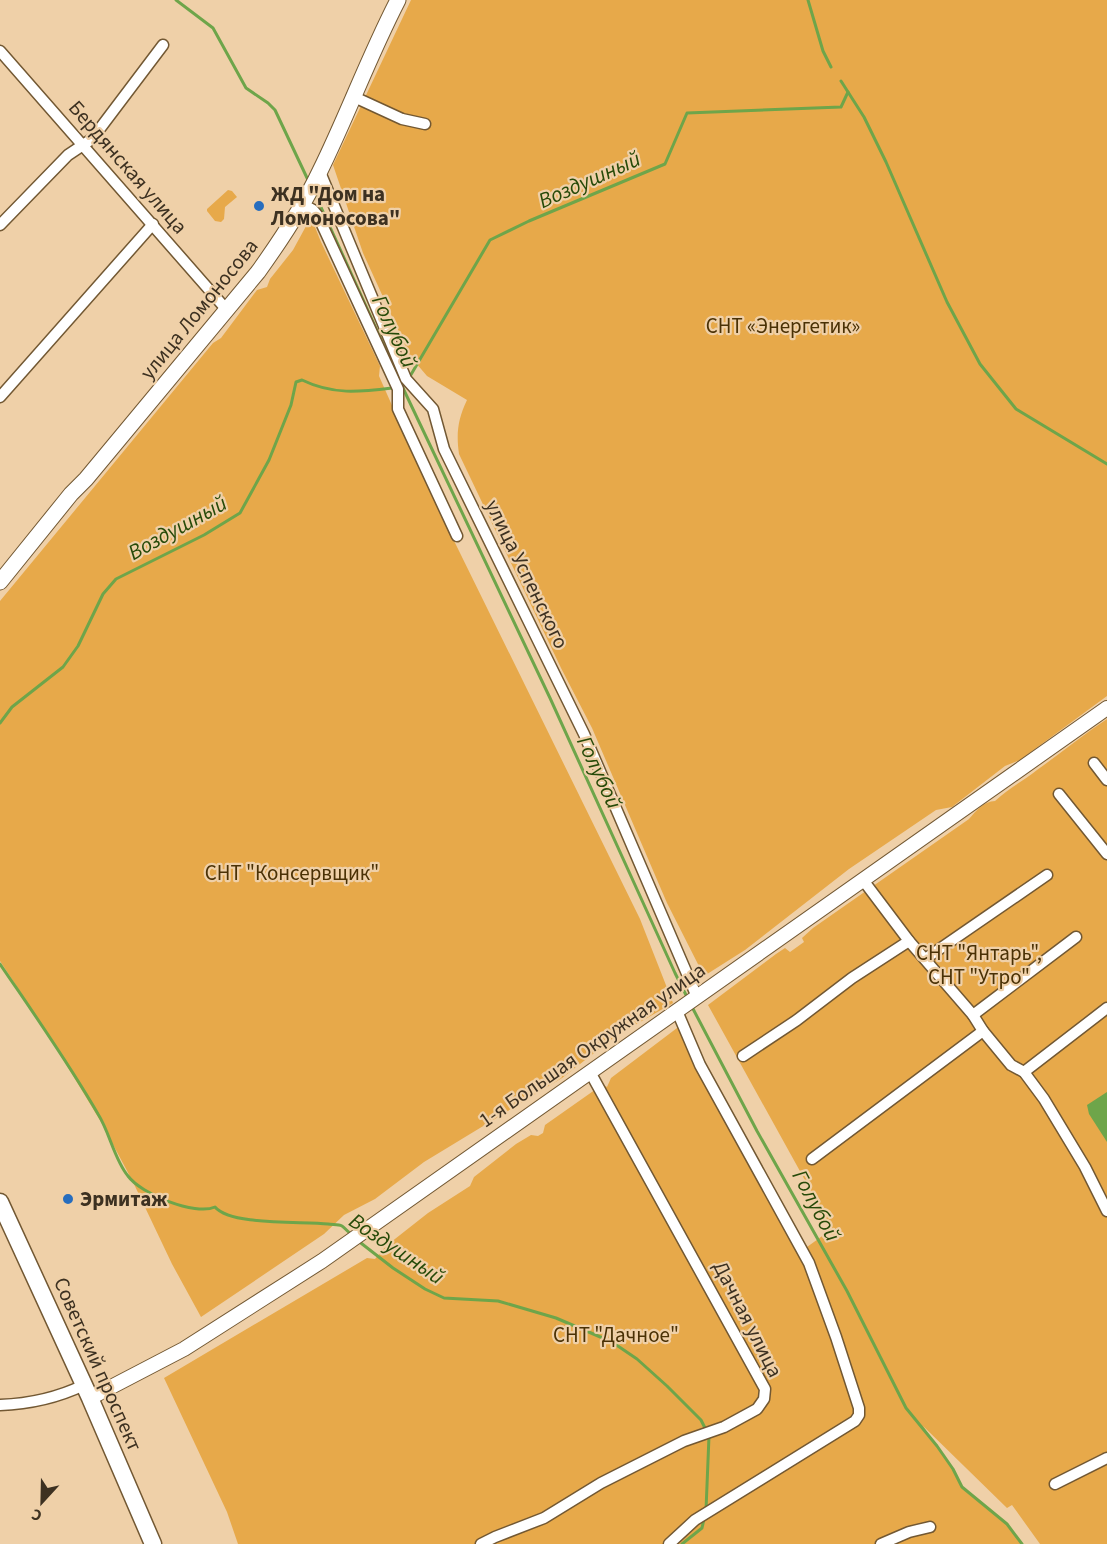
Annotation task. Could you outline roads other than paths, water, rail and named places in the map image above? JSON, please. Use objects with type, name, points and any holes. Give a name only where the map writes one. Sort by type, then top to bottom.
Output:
[{"type":"main road","name":"улица Ломоносова","points":[[0,582],[258,272],[288,230],[320,172],[352,96],[398,0]]},
{"type":"main road","name":"Советский проспект","points":[[0,1202],[87,1391],[153,1544]]},
{"type":"street","points":[[0,225],[68,155],[92,138],[163,45]]},
{"type":"street","name":"Бердянская улица","points":[[2,56],[226,309]]},
{"type":"street","points":[[352,96],[402,119],[425,124]]},
{"type":"street","name":"улица Успенского","points":[[320,172],[406,380],[433,409],[444,449],[584,734],[697,997]]},
{"type":"street","points":[[302,204],[318,216],[328,237],[398,388],[398,409],[457,536]]},
{"type":"street","points":[[0,396],[153,224]]},
{"type":"street","name":"1-я Большая Окружная улица","points":[[87,1391],[184,1349],[322,1261],[1107,708]]},
{"type":"street","points":[[1094,763],[1107,780]]},
{"type":"street","points":[[1059,794],[1107,854]]},
{"type":"street","points":[[925,959],[1047,875]]},
{"type":"street","points":[[863,880],[909,941],[973,1015],[1011,1065],[1024,1072],[1061,1125],[1107,1210]]},
{"type":"street","points":[[973,1015],[1076,937]]},
{"type":"street","points":[[743,1056],[797,1020],[852,978],[909,941]]},
{"type":"street","points":[[1024,1072],[1107,1008]]},
{"type":"street","points":[[669,1544],[695,1520],[855,1421],[859,1415],[859,1408],[836,1336],[809,1263],[700,1065],[680,1009]]},
{"type":"street","points":[[812,1159],[983,1031]]},
{"type":"street","name":"Дачная улица","points":[[482,1544],[544,1518],[602,1483],[684,1441],[724,1427],[757,1408],[765,1400],[765,1389],[591,1072]]},
{"type":"street","points":[[0,1405],[15,1404],[68,1392],[87,1391]]},
{"type":"street","points":[[1055,1484],[1107,1458]]},
{"type":"street","points":[[881,1544],[909,1532],[930,1527]]},
{"type":"waterway","name":"Голубой","points":[[176,0],[213,28],[246,88],[275,110],[308,180]]},
{"type":"waterway","name":"Воздушный","points":[[808,0],[823,51],[831,67]]},
{"type":"waterway","name":"Воздушный","points":[[409,378],[490,240],[529,221],[665,164],[687,113],[841,107],[848,92],[841,81]]},
{"type":"waterway","points":[[848,92],[864,117],[886,162],[947,302],[980,364],[1016,409],[1107,464]]},
{"type":"waterway","name":"Голубой","points":[[315,194],[399,379]]},
{"type":"waterway","name":"Воздушный","points":[[0,723],[12,707],[63,667],[78,646],[103,594],[116,579],[204,535],[240,513],[269,460],[291,405],[296,382],[302,380],[324,388],[346,391],[392,388]]},
{"type":"waterway","name":"Голубой","points":[[402,386],[550,698],[688,999]]},
{"type":"waterway","name":"Воздушный","points":[[0,964],[87,1095],[102,1121],[123,1169],[144,1190],[182,1206],[206,1209],[215,1207],[223,1213],[251,1220],[339,1225],[352,1235]]},
{"type":"waterway","name":"Голубой","points":[[691,1005],[757,1131],[847,1291],[906,1408],[937,1446],[962,1487],[1007,1524],[1022,1544]]},
{"type":"waterway","name":"Воздушный","points":[[357,1240],[393,1268],[425,1289],[444,1298],[498,1301],[556,1318],[612,1342],[637,1359],[667,1386],[701,1420],[706,1430]]},
{"type":"waterway","name":"Воздушный","points":[[706,1510],[709,1436]]},
{"type":"waterway","name":"Воздушный","points":[[682,1544],[702,1528],[704,1519]]},
{"type":"place","name":"ЖД \"Дом на Ломоносова\"","points":[[259,206]]},
{"type":"place","name":"Эрмитаж","points":[[68,1199]]},
{"type":"park label","name":"СНТ «Энергетик»","points":[[783,326]]},
{"type":"park label","name":"СНТ \"Консервщик\"","points":[[292,873]]},
{"type":"park label","name":"СНТ \"Янтарь\", СНТ \"Утро\"","points":[[979,965]]},
{"type":"park label","name":"СНТ \"Дачное\"","points":[[616,1335]]}]
